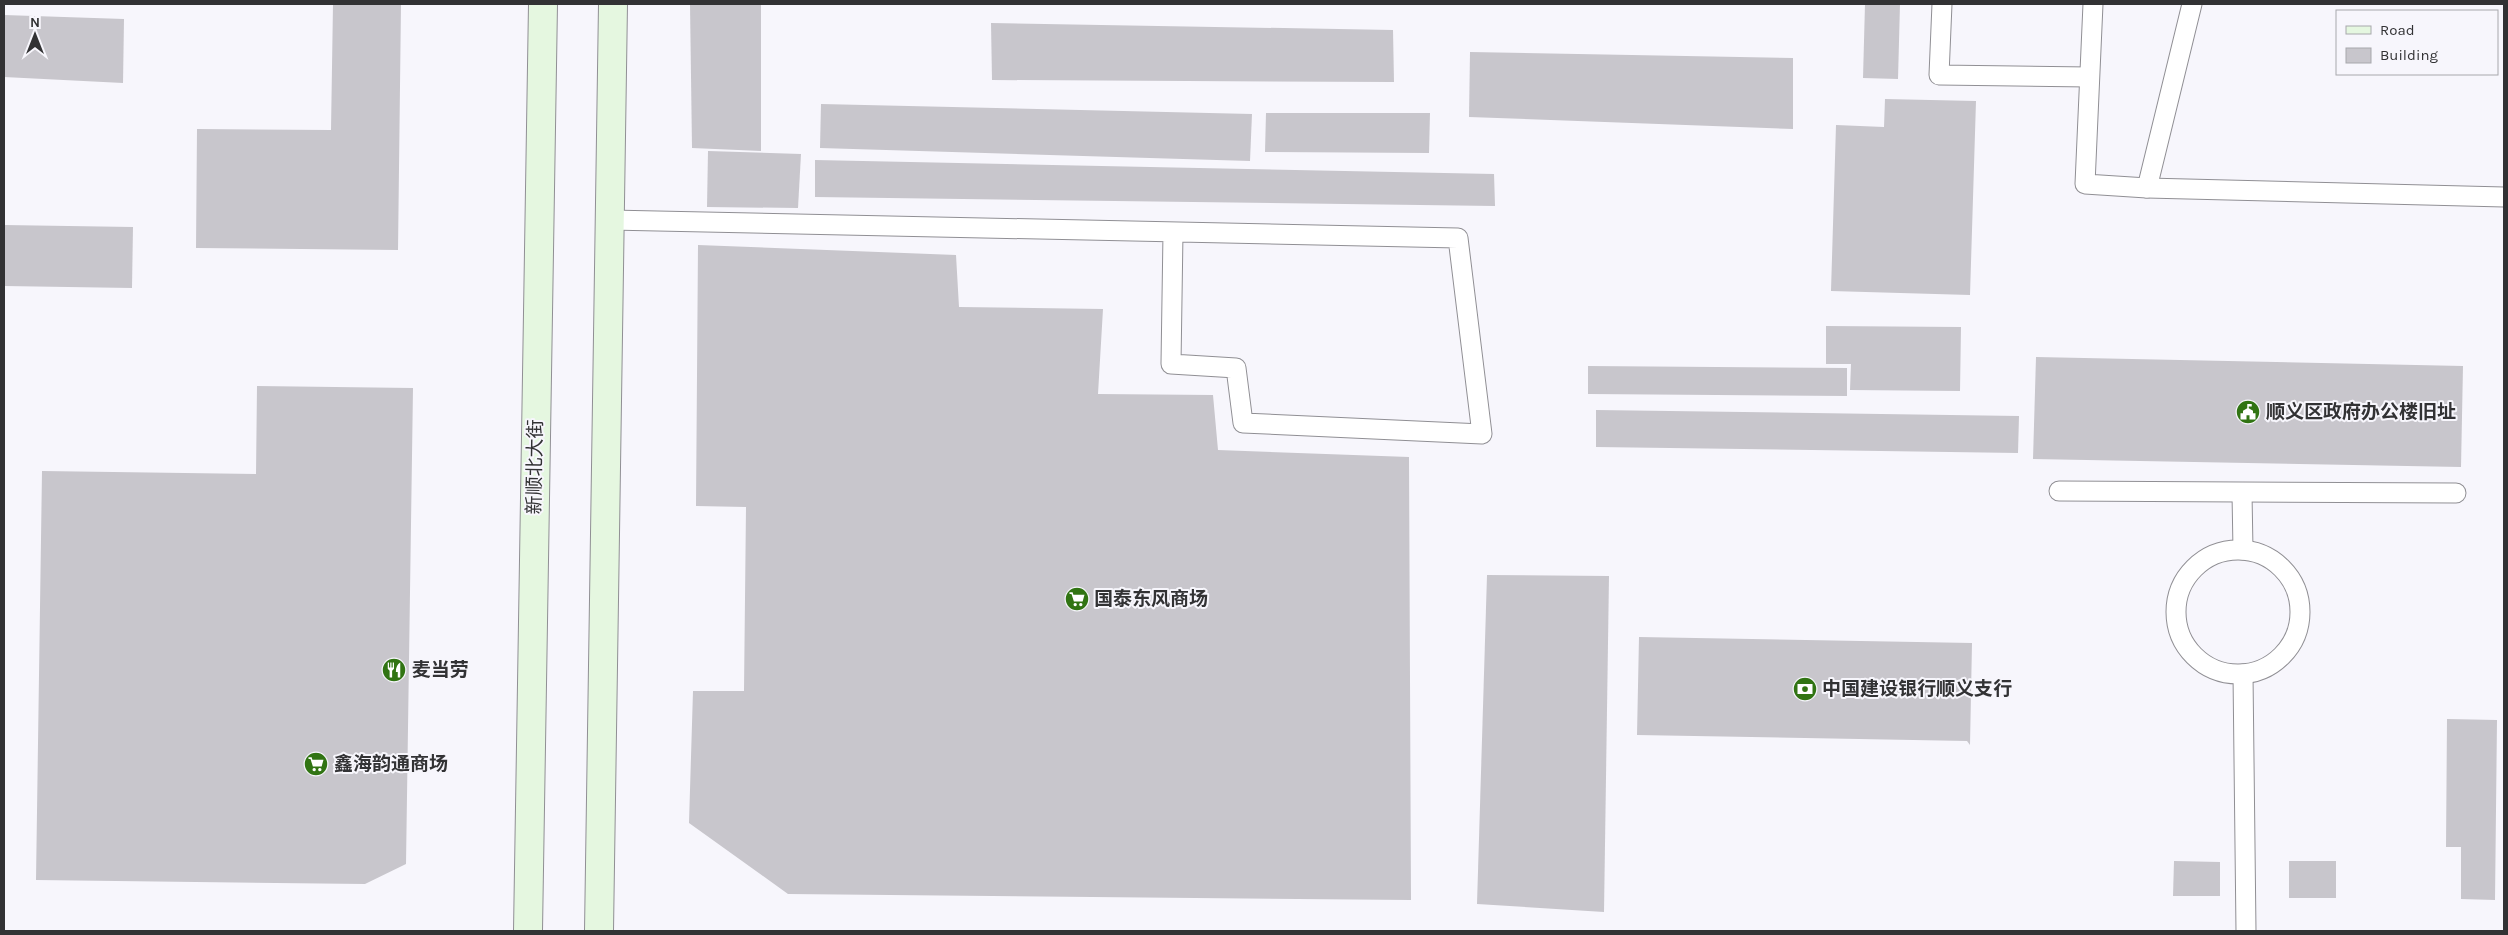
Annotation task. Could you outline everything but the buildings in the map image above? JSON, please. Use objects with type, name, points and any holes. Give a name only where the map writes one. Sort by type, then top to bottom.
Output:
[{"type":"main road","name":"新顺北大街","points":[[528,931],[543,4]]},
{"type":"main road","points":[[599,931],[613,4]]},
{"type":"lane","points":[[1942,4],[1939,75],[2089,76]]},
{"type":"lane","points":[[2093,4],[2085,184],[2146,188],[2504,197]]},
{"type":"lane","points":[[2146,188],[2192,4]]},
{"type":"lane","points":[[610,220],[1458,238],[1482,434],[1243,423],[1236,368],[1171,364],[1173,233]]},
{"type":"lane","points":[[2059,491],[2456,493]]},
{"type":"lane","points":[[2242,493],[2243,550]]},
{"type":"lane","points":[[2243,550],[2263,555],[2280,566],[2293,582],[2300,602],[2300,622],[2293,642],[2280,657],[2263,669],[2243,674],[2222,672],[2204,664],[2189,650],[2179,632],[2176,612],[2179,592],[2189,574],[2204,560],[2222,552],[2243,550]]},
{"type":"lane","points":[[2243,674],[2246,931]]},
{"type":"place","name":"顺义区政府办公楼旧址","points":[[2248,412]]},
{"type":"place","name":"国泰东风商场","points":[[1077,599]]},
{"type":"place","name":"麦当劳","points":[[394,670]]},
{"type":"place","name":"中国建设银行顺义支行","points":[[1805,689]]},
{"type":"place","name":"鑫海韵通商场","points":[[316,764]]}]
